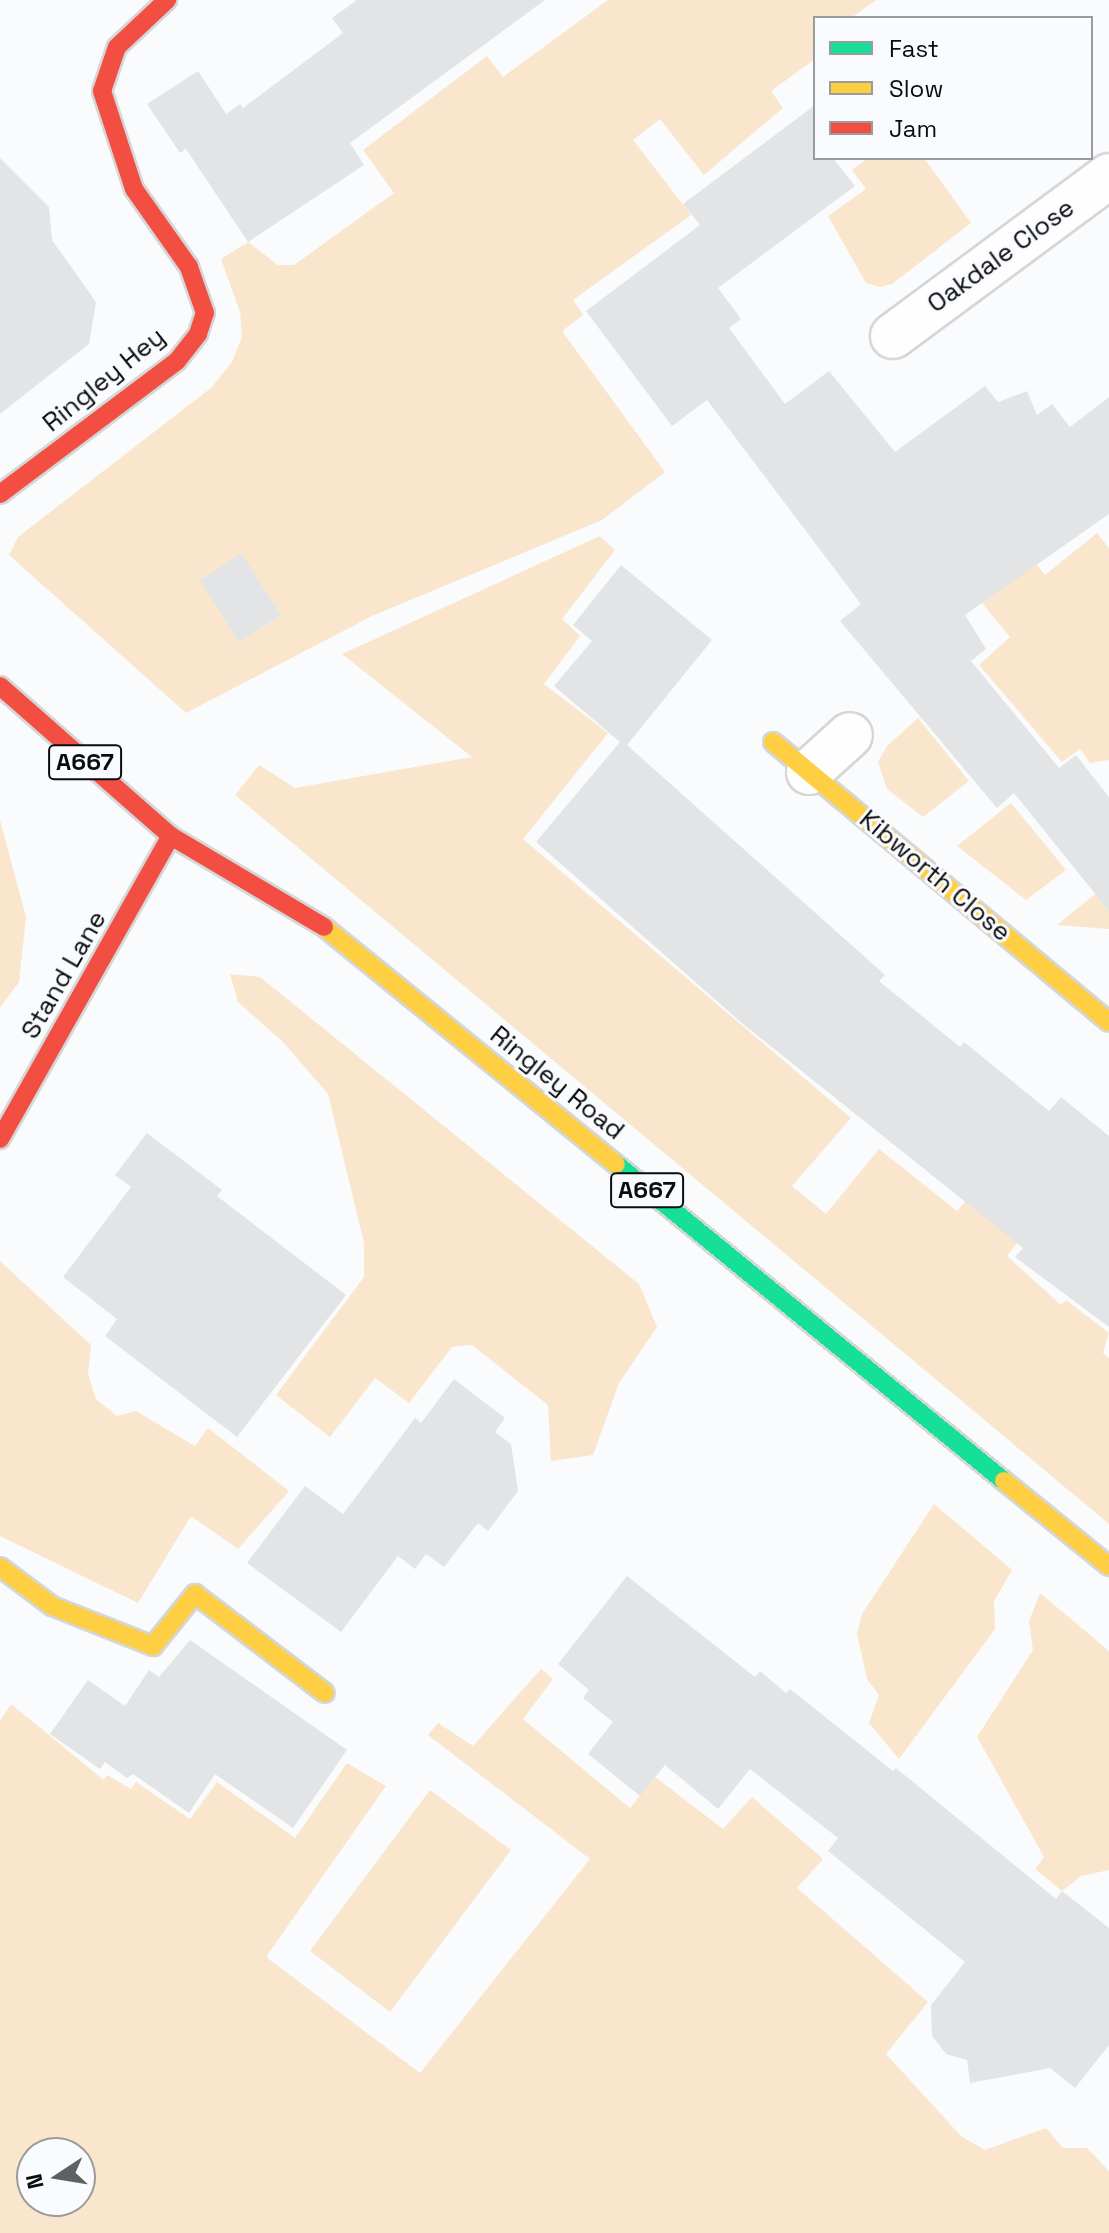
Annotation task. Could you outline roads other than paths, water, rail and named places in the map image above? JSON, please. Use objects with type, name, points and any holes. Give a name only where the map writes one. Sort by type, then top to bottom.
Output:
[{"type":"street","name":"Ringley Hey","points":[[0,494],[177,361],[198,334],[205,313],[189,267],[134,189],[102,91],[117,47],[167,0]]},
{"type":"street","name":"Oakdale Close","points":[[893,336],[1109,176]]},
{"type":"street","name":"Ringley Road","points":[[0,686],[171,836],[304,910],[1109,1566]]},
{"type":"street","points":[[809,772],[850,735]]},
{"type":"street","name":"Kibworth Close","points":[[773,742],[1105,1011]]},
{"type":"street","name":"Stand Lane","points":[[0,1139],[171,836]]},
{"type":"street","points":[[0,1567],[52,1606],[153,1646],[195,1594],[325,1693]]}]
